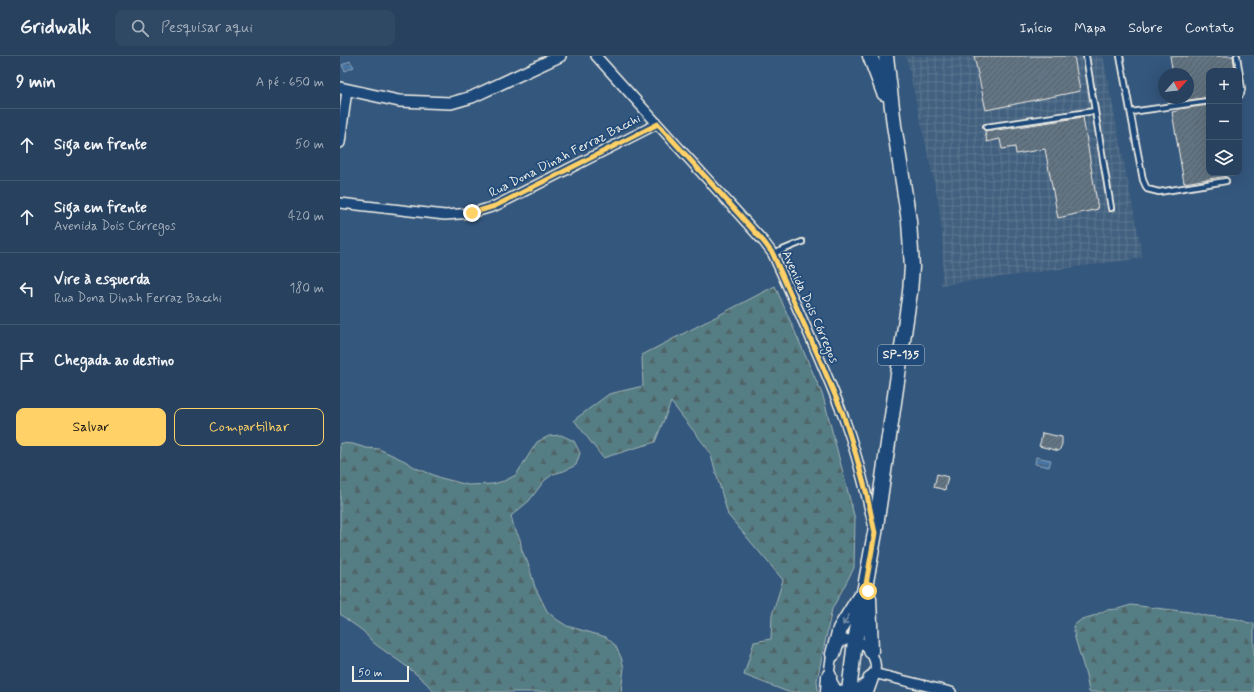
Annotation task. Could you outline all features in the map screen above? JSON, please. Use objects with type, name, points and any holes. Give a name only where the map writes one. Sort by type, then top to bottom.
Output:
[{"type":"main road","name":"SP-135","points":[[870,56],[883,90],[894,126]]},
{"type":"main road","name":"SP-135","points":[[849,692],[855,641],[875,533],[912,267],[909,221],[894,126],[887,60]]},
{"type":"main road","points":[[833,654],[840,629],[865,587],[868,591],[871,650]]},
{"type":"main road","points":[[828,692],[829,676]]},
{"type":"main road","points":[[866,692],[872,676]]},
{"type":"street","points":[[340,143],[344,89],[399,101],[451,103],[472,97],[560,56]]},
{"type":"street","name":"Avenida Dois Córregos","points":[[596,56],[764,242],[773,254],[843,414],[867,495],[875,533]]},
{"type":"street","name":"Rua Dona Dinah Ferraz Bacchi","points":[[340,203],[445,215],[472,213],[495,206],[658,124]]},
{"type":"street","points":[[843,692],[836,689],[829,676],[833,654],[836,647],[840,643],[855,641],[860,642],[871,650],[874,664],[872,676],[858,689],[849,692]]},
{"type":"street","points":[[872,676],[951,692]]},
{"type":"lane","points":[[1086,56],[1111,208]]},
{"type":"lane","points":[[1120,56],[1143,180],[1147,189],[1160,192],[1226,181]]},
{"type":"lane","points":[[1237,56],[1239,68]]},
{"type":"lane","points":[[1131,112],[1206,101]]},
{"type":"lane","points":[[986,127],[1095,111]]},
{"type":"lane","points":[[773,254],[802,242]]},
{"type":"shaded area","points":[[906,56],[1103,56],[1143,258],[941,285],[943,261],[942,233],[938,200]]},
{"type":"shaded area","points":[[350,61],[354,67],[345,71],[342,65]]},
{"type":"shaded area","points":[[1036,457],[1051,460],[1049,467],[1035,464]]},
{"type":"green space","points":[[775,286],[823,396],[855,519],[854,568],[832,609],[817,680],[818,692],[788,692],[744,675],[754,642],[771,639],[772,615],[783,580],[728,515],[710,452],[671,402],[655,442],[603,458],[574,420],[609,394],[643,386],[642,355]]},
{"type":"green space","points":[[561,435],[574,441],[580,453],[576,465],[564,471],[553,474],[544,481],[529,501],[511,516],[535,587],[547,611],[567,626],[606,637],[615,645],[621,657],[624,668],[621,692],[434,692],[414,672],[375,644],[363,631],[340,614],[340,443],[379,449],[405,461],[416,468],[441,478],[468,485],[493,484],[504,481],[516,475],[537,442],[549,436]]},
{"type":"green space","points":[[1131,605],[1190,612],[1254,623],[1254,692],[1089,692],[1073,626],[1082,619],[1106,610],[1118,609]]},
{"type":"building","points":[[974,56],[1074,56],[1080,91],[986,110]]},
{"type":"building","points":[[1170,56],[1233,56],[1235,68],[1206,68],[1206,97],[1194,99],[1194,68],[1172,68]]},
{"type":"building","points":[[1206,105],[1206,176],[1227,176],[1184,183],[1172,112],[1178,111],[1178,109]]},
{"type":"building","points":[[1083,117],[1098,209],[1058,218],[1045,149],[1016,154],[1015,147],[1002,149],[1000,139],[987,142],[985,132]]},
{"type":"building","points":[[1042,433],[1062,437],[1062,444],[1059,451],[1039,446]]},
{"type":"building","points":[[937,474],[948,477],[945,490],[934,487]]},
{"type":"route","points":[[472,213],[495,206],[658,124],[764,242],[773,254],[843,414],[856,455],[867,495],[875,533],[866,584],[868,591]]}]
